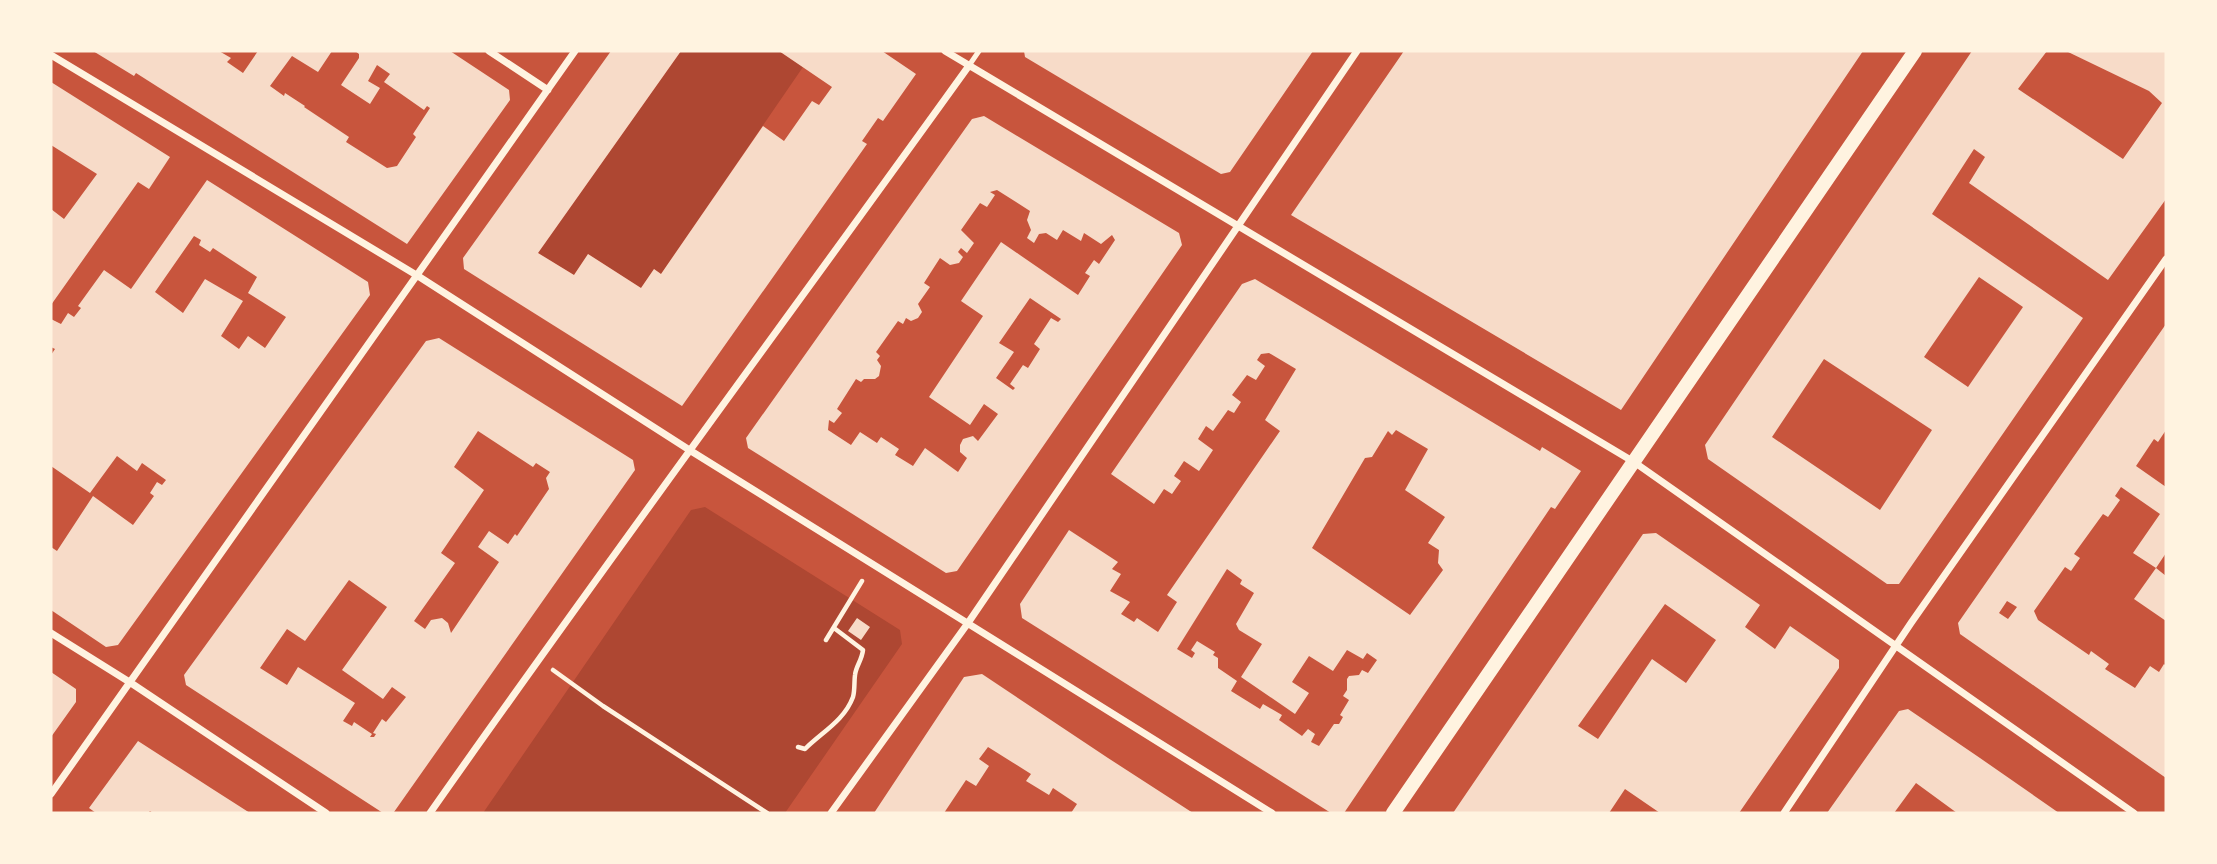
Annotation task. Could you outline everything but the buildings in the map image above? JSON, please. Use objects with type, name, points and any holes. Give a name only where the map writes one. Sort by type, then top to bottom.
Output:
[{"type":"main road","points":[[1393,813],[1915,51]]},
{"type":"street","points":[[489,51],[548,90]]},
{"type":"street","points":[[51,794],[576,51]]},
{"type":"street","points":[[945,51],[1634,462],[2134,813]]},
{"type":"street","points":[[831,813],[968,623],[1357,51]]},
{"type":"street","points":[[51,55],[418,276],[691,451],[1272,813]]},
{"type":"street","points":[[430,813],[538,659],[968,67]]},
{"type":"street","points":[[1784,813],[1896,645],[2166,259]]},
{"type":"street","points":[[51,633],[326,813]]},
{"type":"lane","points":[[968,67],[979,51]]},
{"type":"path","points":[[826,640],[873,564]]},
{"type":"path","points":[[798,747],[805,749],[832,727],[842,716],[853,696],[855,671],[862,660],[863,650],[834,628]]},
{"type":"path","points":[[538,659],[603,706],[768,813]]},
{"type":"shaded area","points":[[681,51],[779,51],[803,67],[661,274],[654,269],[641,288],[588,254],[574,275],[538,253]]},
{"type":"shaded area","points":[[705,507],[900,630],[902,644],[785,813],[483,813],[691,510]]}]
